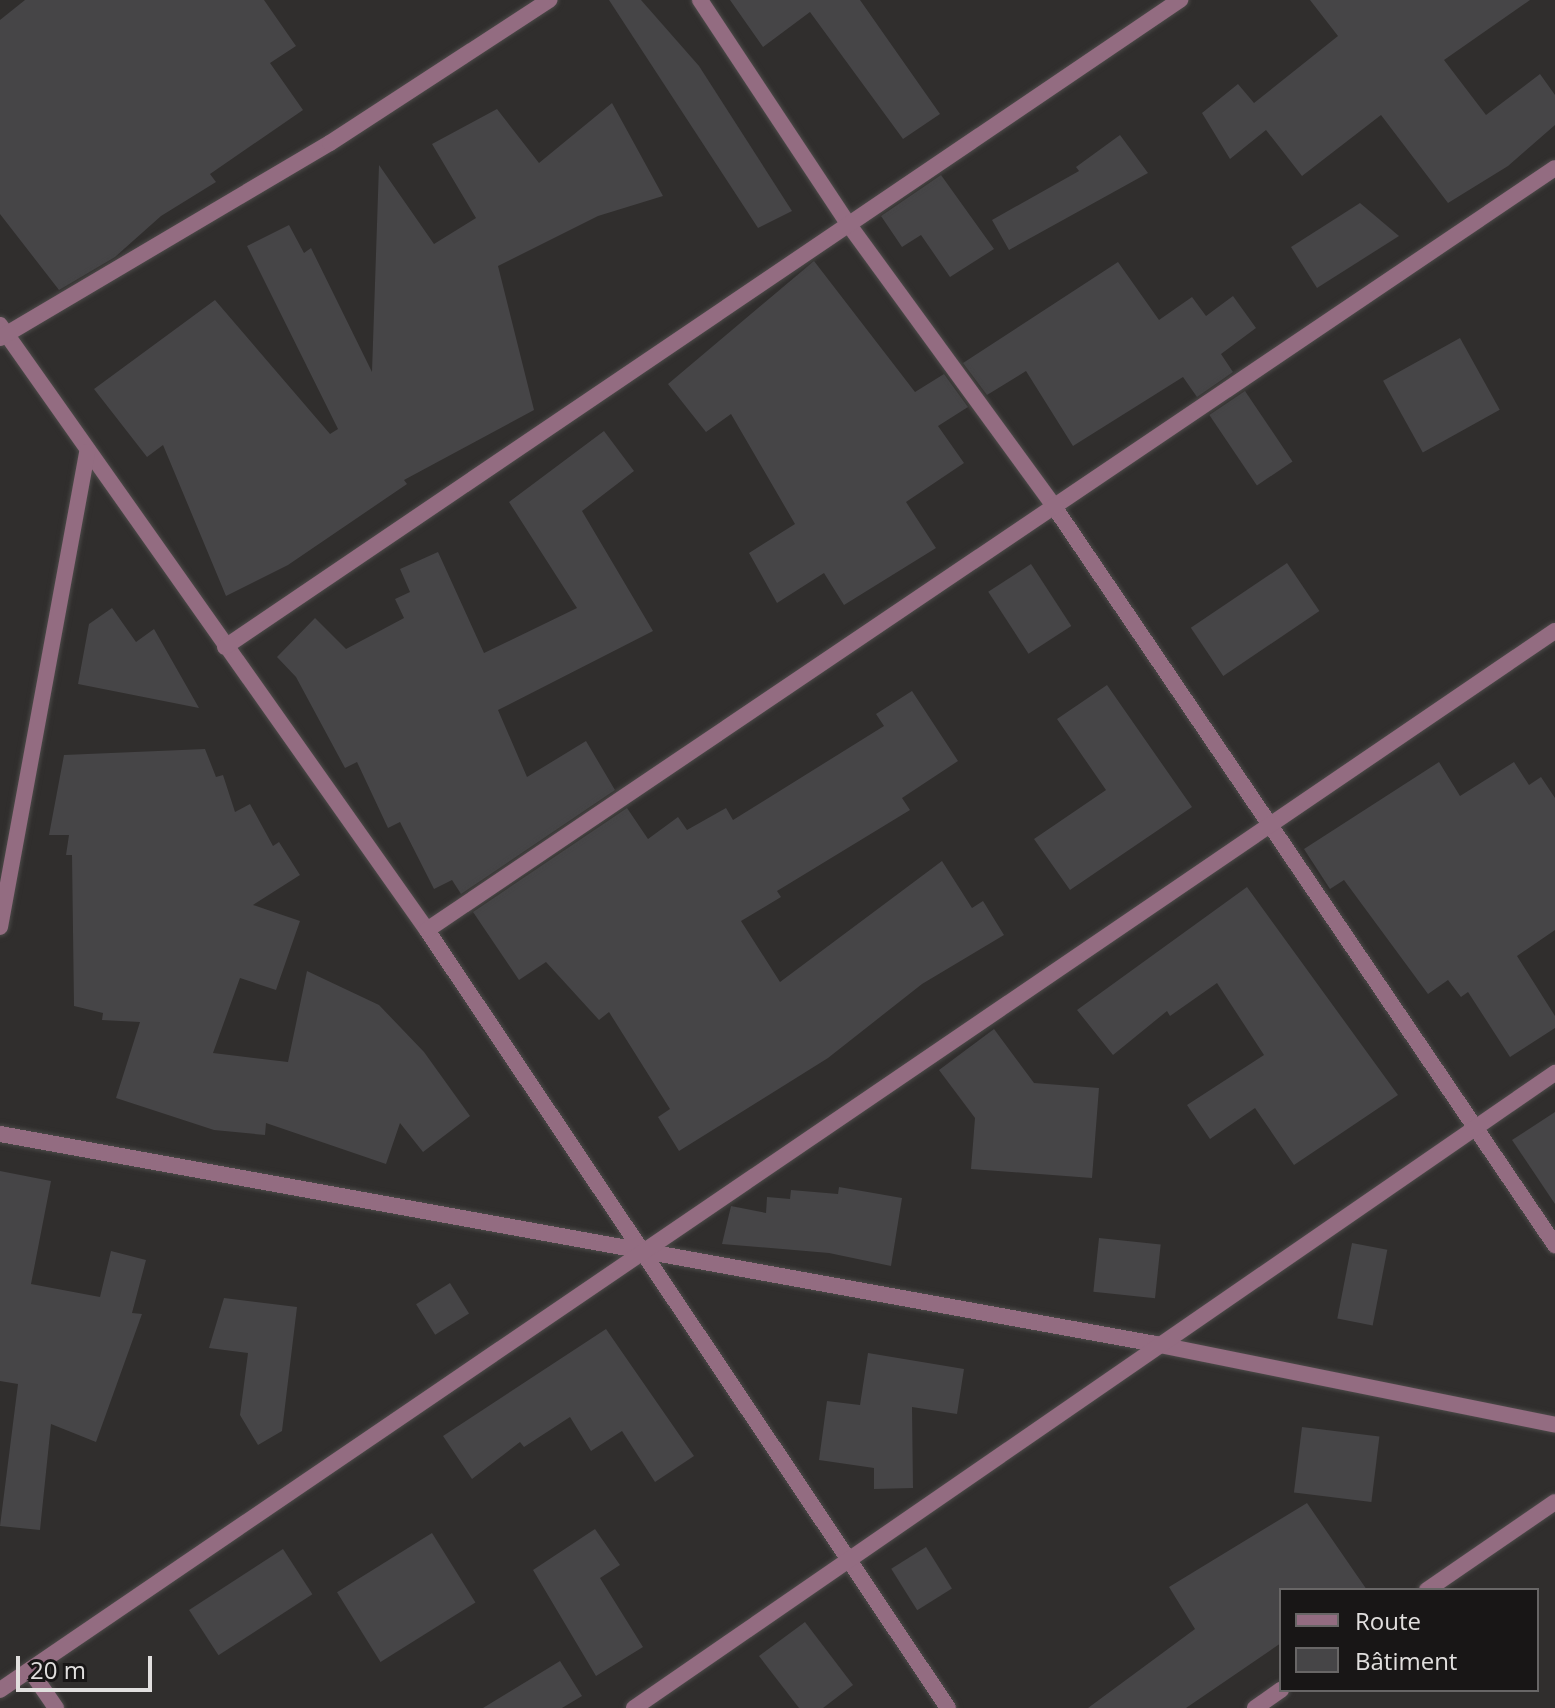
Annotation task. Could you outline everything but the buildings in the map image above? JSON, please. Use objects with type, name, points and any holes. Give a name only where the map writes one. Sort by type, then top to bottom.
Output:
[{"type":"street","points":[[549,0],[330,143],[3,334],[427,930],[644,1248],[848,1563],[948,1708]]},
{"type":"street","points":[[700,0],[849,225],[1055,508],[1472,1129],[1555,1245]]},
{"type":"street","points":[[225,647],[1180,0]]},
{"type":"street","points":[[427,930],[1555,168]]},
{"type":"street","points":[[0,927],[87,452]]},
{"type":"street","points":[[0,1690],[644,1248],[1555,631]]},
{"type":"street","points":[[634,1708],[848,1563],[1155,1344],[1555,1073]]},
{"type":"street","points":[[0,1134],[644,1248],[1155,1344],[1555,1425]]},
{"type":"street","points":[[1430,1588],[1555,1502]]},
{"type":"street","points":[[30,1670],[56,1708]]},
{"type":"street","points":[[1255,1708],[1279,1691]]}]
